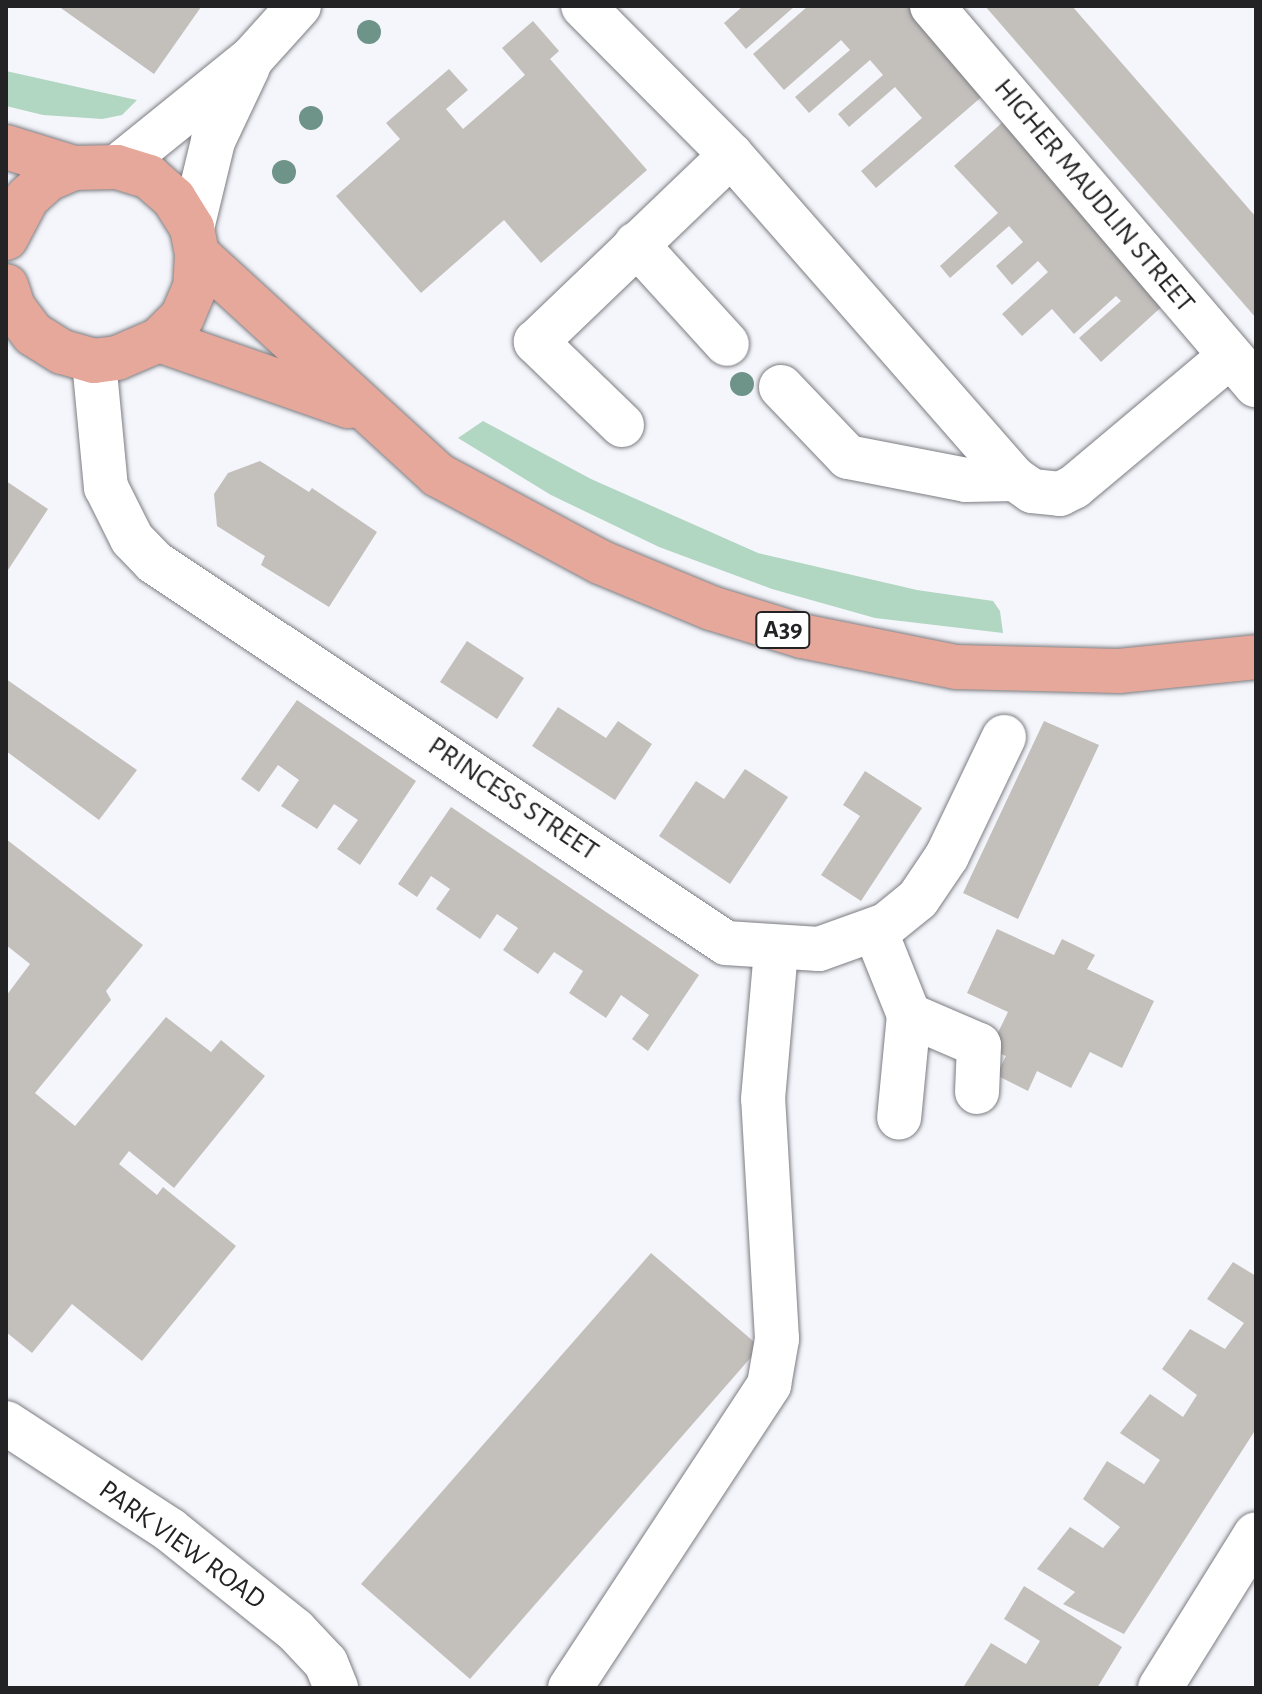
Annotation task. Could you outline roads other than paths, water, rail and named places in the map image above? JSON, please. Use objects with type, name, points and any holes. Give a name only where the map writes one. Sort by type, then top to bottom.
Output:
[{"type":"main road","points":[[6,147],[74,168],[117,167],[149,177],[174,199],[194,241],[191,297],[182,317],[159,340],[139,352],[94,361],[62,352],[33,334],[8,303]]},
{"type":"main road","points":[[6,238],[27,198],[48,179],[74,168]]},
{"type":"main road","name":"A39","points":[[194,241],[363,411],[438,475],[600,562],[711,608],[802,636],[886,656],[1009,671],[1157,669],[1256,657]]},
{"type":"main road","name":"A39","points":[[159,340],[363,411]]},
{"type":"street","points":[[117,167],[252,58],[299,6]]},
{"type":"street","points":[[583,6],[731,155],[1015,479],[1045,495],[1074,487],[1243,370]]},
{"type":"street","name":"HIGHER MAUDLIN STREET","points":[[932,6],[1243,370]]},
{"type":"street","points":[[194,241],[213,141],[252,58]]},
{"type":"street","points":[[622,425],[536,342],[731,155]]},
{"type":"street","points":[[636,244],[727,344]]},
{"type":"street","name":"PRINCESS STREET","points":[[94,361],[106,487],[132,539],[154,562],[726,943],[776,950],[819,949],[875,930],[918,899],[947,856],[1004,737]]},
{"type":"street","points":[[781,387],[848,457],[952,478],[1015,479]]},
{"type":"street","points":[[875,930],[909,1015],[899,1118]]},
{"type":"street","points":[[570,1688],[769,1385],[777,1339],[763,1099],[776,950]]},
{"type":"street","points":[[909,1015],[979,1045],[977,1092]]},
{"type":"street","name":"PARK VIEW ROAD","points":[[6,1423],[170,1530],[284,1621],[326,1663],[336,1688]]},
{"type":"street","points":[[1169,1684],[1256,1534]]}]
